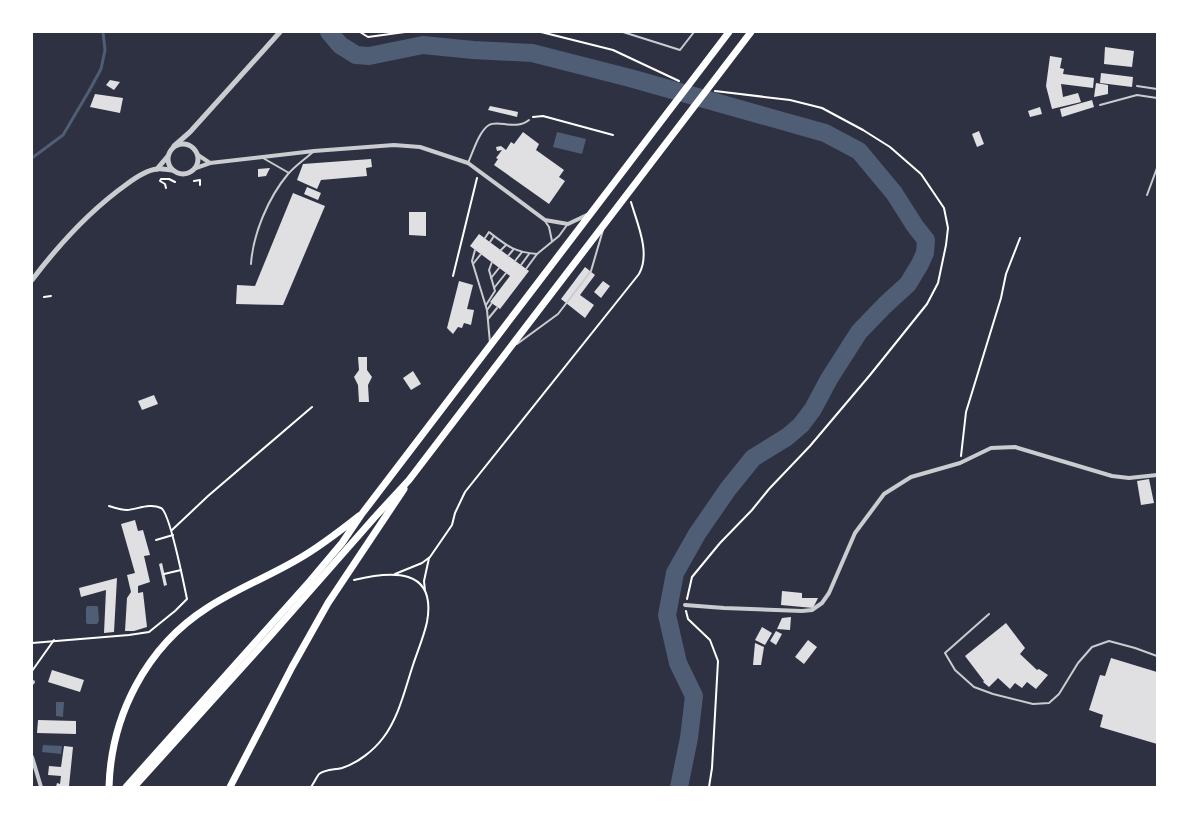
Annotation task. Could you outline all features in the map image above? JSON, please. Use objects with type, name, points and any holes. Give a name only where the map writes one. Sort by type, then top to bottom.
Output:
[{"type":"main road","points":[[126,787],[305,587],[342,543],[361,515],[729,32]]},
{"type":"main road","points":[[230,787],[292,667],[340,583],[409,480],[751,32]]},
{"type":"main road","points":[[134,787],[409,480]]},
{"type":"main road","points":[[109,787],[114,744],[126,708],[147,667],[170,638],[206,608],[299,559],[320,546],[361,515]]},
{"type":"street","points":[[32,280],[60,245],[94,210],[131,182],[157,169],[168,156],[170,150],[190,132],[280,32]]},
{"type":"street","points":[[190,132],[190,145]]},
{"type":"street","points":[[174,146],[183,143],[190,145],[195,149],[198,155],[196,168]]},
{"type":"street","points":[[157,169],[172,170],[182,174],[190,173],[196,168],[210,163],[314,151],[394,145],[420,147],[468,163],[545,220],[568,224],[591,213]]},
{"type":"street","points":[[198,155],[210,163]]},
{"type":"street","points":[[168,156],[169,165],[172,170]]},
{"type":"street","points":[[685,605],[724,608],[802,611],[812,610],[822,604],[829,593],[855,533],[884,494],[911,477],[960,463],[991,448],[1015,447],[1112,476],[1129,478],[1157,476]]},
{"type":"street","points":[[32,757],[41,787]]},
{"type":"lane","points":[[623,32],[680,50],[694,32]]},
{"type":"lane","points":[[1137,86],[1157,89]]},
{"type":"lane","points":[[1100,105],[1137,95],[1157,98]]},
{"type":"lane","points":[[468,163],[477,141],[485,128],[490,124],[515,125],[529,120]]},
{"type":"lane","points":[[251,264],[254,239],[273,195],[289,173],[314,151]]},
{"type":"lane","points":[[263,158],[289,173]]},
{"type":"lane","points":[[1147,195],[1157,168]]},
{"type":"lane","points":[[545,220],[549,227],[552,241]]},
{"type":"lane","points":[[526,269],[537,254],[559,236],[568,224]]},
{"type":"lane","points":[[511,348],[558,314],[591,271],[604,225]]},
{"type":"lane","points":[[485,238],[489,232],[513,250],[537,254]]},
{"type":"lane","points":[[490,242],[494,236]]},
{"type":"lane","points":[[501,250],[506,245]]},
{"type":"lane","points":[[476,250],[472,257],[472,264],[486,305],[490,346]]},
{"type":"lane","points":[[508,256],[513,250]]},
{"type":"lane","points":[[515,261],[522,252]]},
{"type":"lane","points":[[472,264],[481,254]]},
{"type":"lane","points":[[521,265],[530,254]]},
{"type":"lane","points":[[486,305],[494,294],[490,270],[492,262]]},
{"type":"lane","points":[[491,278],[499,268]]},
{"type":"lane","points":[[494,288],[506,273]]},
{"type":"lane","points":[[487,310],[492,303]]},
{"type":"lane","points":[[488,319],[497,308]]},
{"type":"lane","points":[[988,614],[945,652],[955,670],[974,688],[1033,704],[1049,704],[1059,694],[1078,663],[1092,647],[1109,641],[1157,656]]},
{"type":"path","points":[[360,32],[368,37],[405,32]]},
{"type":"path","points":[[541,32],[612,50],[679,81]]},
{"type":"path","points":[[710,787],[718,661],[710,640],[688,619],[685,605],[692,577],[720,543],[810,446],[927,304],[938,283],[948,228],[944,208],[921,174],[890,147],[863,130],[822,108],[790,100],[714,91]]},
{"type":"path","points":[[529,120],[533,117],[543,116],[613,135]]},
{"type":"path","points":[[453,276],[479,171]]},
{"type":"path","points":[[166,188],[165,184],[160,181],[161,179],[169,179],[175,182]]},
{"type":"path","points":[[194,181],[200,180],[200,185]]},
{"type":"path","points":[[340,583],[360,578],[395,574],[422,563],[430,557],[452,525],[455,513],[465,492],[642,269],[644,261],[642,243],[628,193]]},
{"type":"path","points":[[960,463],[966,412],[1001,298],[1006,274],[1020,238]]},
{"type":"path","points":[[44,297],[51,296]]},
{"type":"path","points":[[172,530],[208,496],[312,407]]},
{"type":"path","points":[[32,643],[149,632],[187,599],[172,530],[164,511],[160,508],[150,506],[127,510],[109,506]]},
{"type":"path","points":[[156,540],[173,535]]},
{"type":"path","points":[[311,787],[318,775],[323,772],[347,766],[369,752],[384,737],[392,724],[399,709],[424,633],[428,614],[424,580],[430,557]]},
{"type":"path","points":[[164,574],[181,570]]},
{"type":"path","points":[[395,574],[413,578],[420,583],[426,592]]},
{"type":"path","points":[[32,671],[54,640]]},
{"type":"water","points":[[322,32],[341,32],[355,49],[373,47],[368,60],[349,59]]},
{"type":"water","points":[[557,132],[586,139],[582,154],[553,147]]},
{"type":"water","points":[[87,606],[98,607],[99,621],[97,624],[87,624]]},
{"type":"water","points":[[56,702],[64,702],[63,717],[56,716]]},
{"type":"water","points":[[43,745],[62,746],[61,754],[42,752]]},
{"type":"building","points":[[1105,47],[1134,51],[1132,67],[1104,64]]},
{"type":"building","points":[[1050,56],[1062,58],[1060,68],[1064,69],[1063,74],[1094,78],[1093,88],[1061,84],[1063,97],[1078,93],[1081,102],[1052,109],[1046,86]]},
{"type":"building","points":[[1101,73],[1133,77],[1132,87],[1100,83]]},
{"type":"building","points":[[110,80],[120,82],[114,90],[106,85]]},
{"type":"building","points":[[1096,83],[1108,85],[1108,94],[1094,97]]},
{"type":"building","points":[[95,94],[123,98],[120,113],[90,107]]},
{"type":"building","points":[[1092,100],[1094,107],[1062,117],[1060,109]]},
{"type":"building","points":[[490,106],[518,112],[517,117],[488,110]]},
{"type":"building","points":[[1040,107],[1042,114],[1030,117],[1028,111]]},
{"type":"building","points":[[979,131],[984,144],[977,147],[972,134]]},
{"type":"building","points":[[523,132],[539,144],[536,150],[564,170],[559,177],[565,181],[549,204],[494,165],[498,159],[496,158],[502,150],[497,151],[496,147],[501,146],[506,150],[511,142],[514,144]]},
{"type":"building","points":[[371,159],[372,167],[366,168],[367,176],[321,180],[317,189],[297,180],[303,164]]},
{"type":"building","points":[[270,168],[266,176],[258,177],[258,169]]},
{"type":"building","points":[[307,187],[321,193],[318,200],[304,194]]},
{"type":"building","points":[[293,193],[325,206],[283,305],[236,304],[237,285],[255,286]]},
{"type":"building","points":[[409,212],[426,212],[426,236],[409,235]]},
{"type":"building","points":[[479,234],[529,271],[500,309],[490,302],[510,276],[470,246]]},
{"type":"building","points":[[585,267],[595,275],[580,295],[594,305],[585,318],[561,299]]},
{"type":"building","points":[[459,281],[473,285],[467,309],[474,310],[471,325],[464,323],[462,328],[458,327],[453,334],[447,328]]},
{"type":"building","points":[[603,281],[610,286],[601,298],[594,292]]},
{"type":"building","points":[[358,357],[367,357],[367,370],[372,377],[368,385],[369,402],[359,402],[358,385],[354,377],[359,370]]},
{"type":"building","points":[[413,371],[421,384],[411,390],[403,378]]},
{"type":"building","points":[[154,395],[158,404],[142,410],[138,401]]},
{"type":"building","points":[[1149,479],[1154,503],[1141,505],[1137,481]]},
{"type":"building","points":[[135,520],[138,531],[143,530],[150,555],[144,556],[150,582],[138,586],[138,593],[143,592],[147,627],[134,631],[125,631],[127,598],[131,592],[127,575],[135,573],[121,524]]},
{"type":"building","points":[[162,563],[167,585],[164,586],[159,564]]},
{"type":"building","points":[[117,578],[114,632],[104,633],[106,590],[81,597],[79,588]]},
{"type":"building","points":[[782,591],[802,593],[802,598],[818,598],[813,608],[781,605]]},
{"type":"building","points":[[791,617],[790,630],[777,629],[782,618]]},
{"type":"building","points":[[1006,623],[1025,648],[1020,654],[1037,670],[1039,669],[1048,675],[1036,689],[1027,682],[1022,688],[1015,683],[1010,689],[998,678],[989,687],[983,682],[984,681],[965,656]]},
{"type":"building","points":[[762,627],[772,633],[765,645],[755,640]]},
{"type":"building","points":[[776,631],[782,634],[776,645],[770,641]]},
{"type":"building","points":[[808,640],[817,647],[804,664],[795,657]]},
{"type":"building","points":[[755,643],[764,647],[761,665],[753,665]]},
{"type":"building","points":[[1111,658],[1157,672],[1157,744],[1100,727],[1103,715],[1089,710],[1100,675],[1105,676]]},
{"type":"building","points":[[52,670],[84,680],[80,692],[48,682]]},
{"type":"building","points":[[38,720],[76,721],[76,734],[37,733]]},
{"type":"building","points":[[64,746],[73,747],[69,787],[56,787],[57,783],[60,784],[61,776],[48,775],[49,766],[61,767]]},
{"type":"waterway","points":[[32,158],[63,135],[89,91],[101,69],[105,50],[103,32]]},
{"type":"waterway","points":[[329,32],[340,45],[356,55],[369,56],[423,45],[473,50],[532,53],[630,78],[825,133],[859,151],[894,193],[915,226],[926,240],[925,253],[908,284],[859,332],[829,379],[813,409],[801,425],[787,437],[753,458],[728,489],[697,534],[675,573],[667,615],[678,663],[694,696],[689,738],[679,787]]}]
